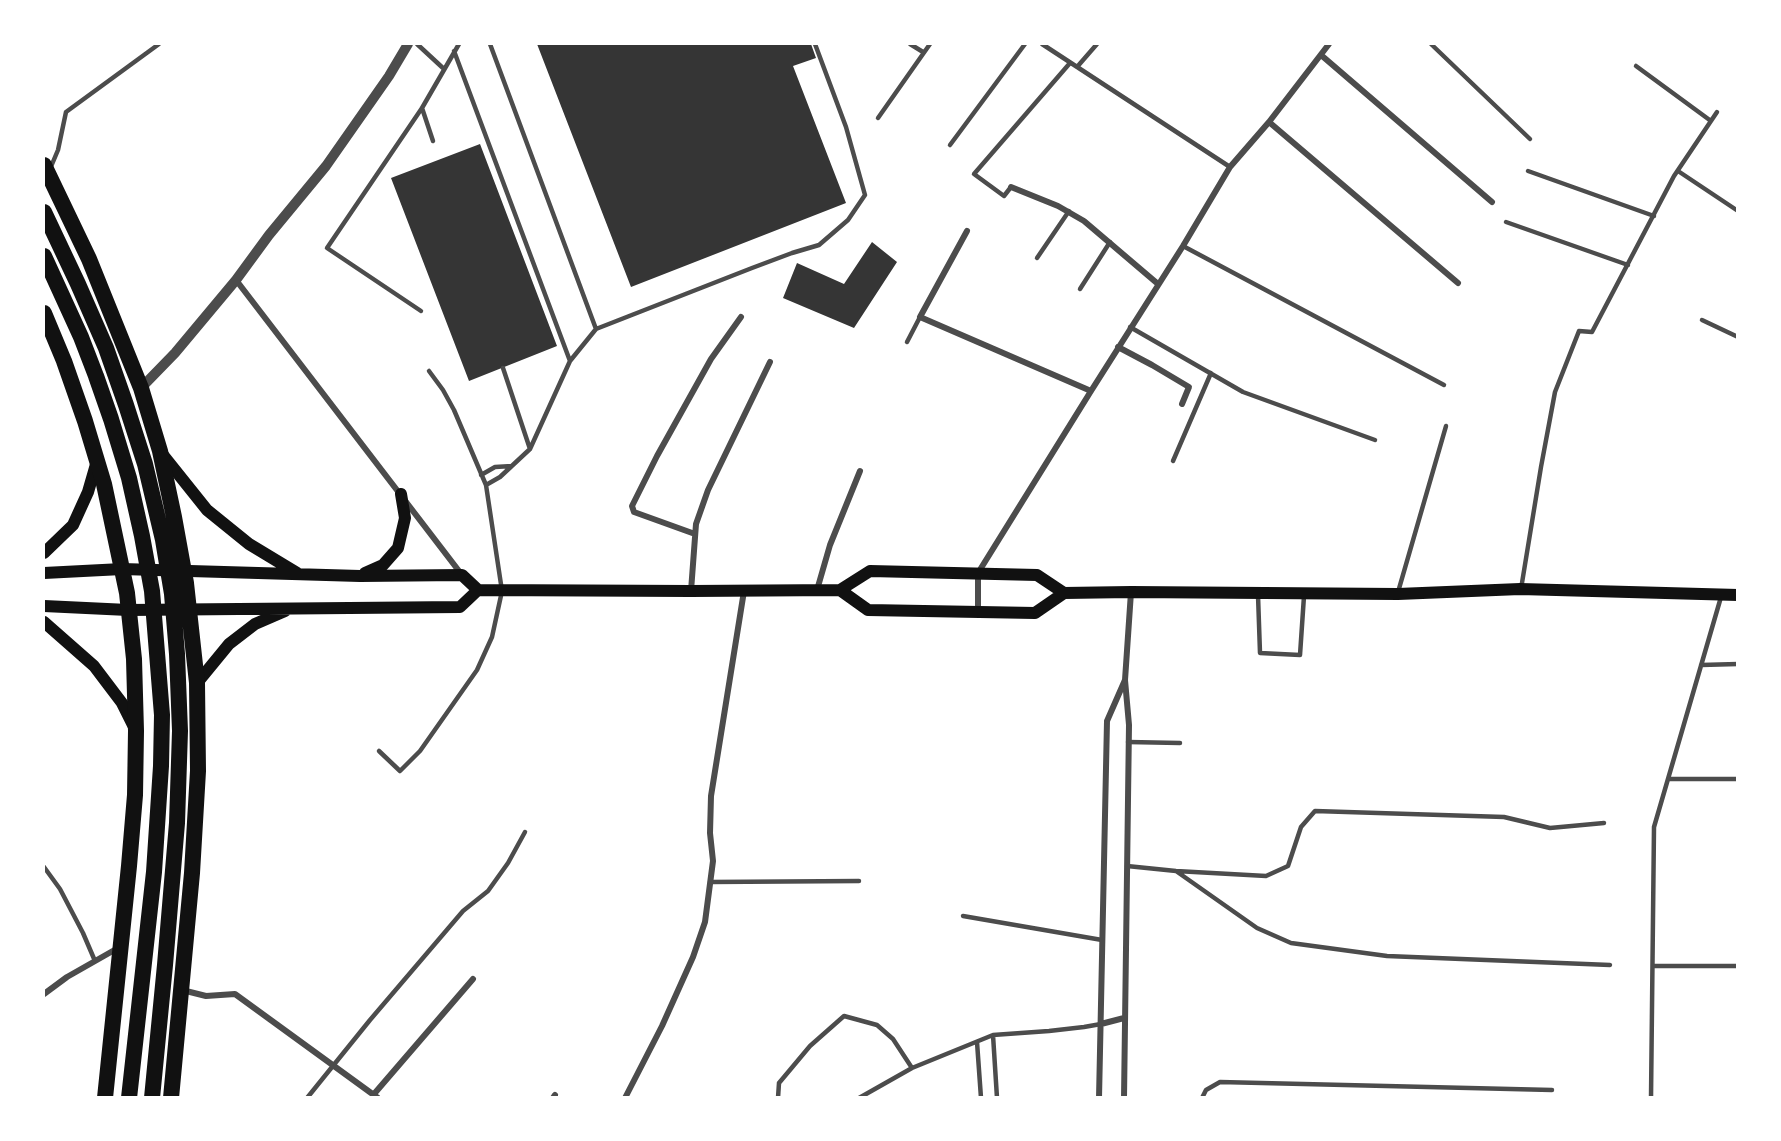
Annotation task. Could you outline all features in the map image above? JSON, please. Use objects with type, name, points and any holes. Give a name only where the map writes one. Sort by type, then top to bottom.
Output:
[{"type":"highway","points":[[46,170],[89,259],[141,388],[159,451],[184,570],[197,683],[198,771],[192,873],[171,1098]]},
{"type":"highway","points":[[44,212],[106,348],[126,405],[145,464],[163,540],[172,594],[180,731],[177,824],[152,1098]]},
{"type":"highway","points":[[44,256],[81,337],[111,419],[129,478],[152,591],[162,715],[160,777],[154,872],[129,1098]]},
{"type":"highway","points":[[44,313],[85,421],[97,461],[122,569],[134,665],[135,795],[105,1098]]},
{"type":"highway","points":[[113,527],[174,517]]},
{"type":"highway","points":[[134,665],[195,663]]},
{"type":"main road","points":[[159,451],[207,510],[249,544],[298,574]]},
{"type":"main road","points":[[44,553],[73,525],[88,492],[97,461]]},
{"type":"main road","points":[[360,576],[383,565],[398,548],[405,518],[401,494]]},
{"type":"main road","points":[[44,573],[122,569],[360,576],[462,575],[478,590],[744,591],[840,590],[870,571],[978,573],[1038,575],[1064,593]]},
{"type":"main road","points":[[840,590],[868,610],[1035,613],[1064,593],[1398,594],[1520,589],[1737,595]]},
{"type":"main road","points":[[44,606],[128,610],[460,607],[478,590]]},
{"type":"main road","points":[[197,683],[229,644],[255,624],[290,609]]},
{"type":"main road","points":[[44,622],[94,666],[122,704],[136,731]]},
{"type":"street","points":[[141,388],[175,353],[236,280],[340,146],[389,76],[408,44]]},
{"type":"street","points":[[978,612],[978,573],[1230,167],[1269,122],[1329,44]]},
{"type":"street","points":[[1321,55],[1492,202]]},
{"type":"street","points":[[1269,122],[1458,283]]},
{"type":"street","points":[[1011,187],[1069,211],[1110,242],[1158,284]]},
{"type":"street","points":[[967,231],[920,317],[1091,391]]},
{"type":"street","points":[[236,280],[462,575]]},
{"type":"street","points":[[695,534],[634,512],[632,506],[711,359],[741,317]]},
{"type":"street","points":[[1118,347],[1189,387],[1182,404]]},
{"type":"street","points":[[691,591],[696,524],[708,490],[770,362]]},
{"type":"street","points":[[817,590],[830,545],[860,471]]},
{"type":"street","points":[[625,1098],[662,1026],[693,957],[705,922],[713,861],[710,833],[711,796],[744,591]]},
{"type":"street","points":[[1124,1098],[1129,725],[1125,680],[1131,592]]},
{"type":"street","points":[[1099,1098],[1107,721],[1125,680]]},
{"type":"street","points":[[44,994],[67,977],[121,946]]},
{"type":"street","points":[[182,990],[206,996],[235,994],[376,1096],[473,979]]},
{"type":"street","points":[[1101,1024],[1124,1018]]},
{"type":"lane","points":[[46,170],[58,150],[66,112],[159,44]]},
{"type":"lane","points":[[417,44],[444,69]]},
{"type":"lane","points":[[421,311],[327,248],[422,108],[459,44]]},
{"type":"lane","points":[[490,44],[596,328]]},
{"type":"lane","points":[[486,486],[500,477],[530,449],[570,361],[596,328],[762,264],[819,245],[848,220],[865,195],[846,127],[815,44]]},
{"type":"lane","points":[[910,44],[923,52]]},
{"type":"lane","points":[[878,118],[930,44]]},
{"type":"lane","points":[[950,145],[1025,44]]},
{"type":"lane","points":[[1042,44],[1230,167]]},
{"type":"lane","points":[[1077,67],[1097,44]]},
{"type":"lane","points":[[1431,44],[1530,139]]},
{"type":"lane","points":[[454,51],[570,361]]},
{"type":"lane","points":[[1011,187],[1004,196],[974,174],[1070,63]]},
{"type":"lane","points":[[1636,66],[1711,121]]},
{"type":"lane","points":[[422,108],[433,141]]},
{"type":"lane","points":[[1520,589],[1556,392],[1579,331],[1592,332],[1678,171],[1717,112]]},
{"type":"lane","points":[[1528,171],[1654,216]]},
{"type":"lane","points":[[1678,171],[1737,211]]},
{"type":"lane","points":[[1037,258],[1069,211]]},
{"type":"lane","points":[[1506,222],[1628,265]]},
{"type":"lane","points":[[1080,289],[1110,242]]},
{"type":"lane","points":[[1183,246],[1444,385]]},
{"type":"lane","points":[[907,342],[920,317]]},
{"type":"lane","points":[[1702,320],[1737,337]]},
{"type":"lane","points":[[1131,327],[1243,392],[1375,440]]},
{"type":"lane","points":[[503,368],[530,449]]},
{"type":"lane","points":[[378,751],[400,771],[420,751],[477,670],[492,637],[502,591],[486,486],[454,410],[429,371]]},
{"type":"lane","points":[[1173,461],[1211,373]]},
{"type":"lane","points":[[1398,594],[1446,426]]},
{"type":"lane","points":[[481,475],[495,467],[512,466]]},
{"type":"lane","points":[[1258,593],[1260,653],[1300,655],[1304,593]]},
{"type":"lane","points":[[1651,1098],[1654,827],[1721,595]]},
{"type":"lane","points":[[1701,665],[1737,664]]},
{"type":"lane","points":[[1128,742],[1180,743]]},
{"type":"lane","points":[[1668,779],[1737,779]]},
{"type":"lane","points":[[1127,866],[1266,876],[1288,866],[1301,827],[1315,811],[1504,817],[1550,828],[1604,823]]},
{"type":"lane","points":[[307,1098],[463,911],[488,891],[508,863],[525,832]]},
{"type":"lane","points":[[44,867],[60,889],[95,961]]},
{"type":"lane","points":[[1176,871],[1257,928],[1291,944],[1387,956],[1610,965]]},
{"type":"lane","points":[[710,882],[859,881]]},
{"type":"lane","points":[[963,916],[1102,940]]},
{"type":"lane","points":[[1653,966],[1737,966]]},
{"type":"lane","points":[[778,1098],[779,1083],[810,1046],[844,1016],[877,1025],[892,1039],[912,1068]]},
{"type":"lane","points":[[859,1098],[912,1068],[993,1035],[1101,1024]]},
{"type":"lane","points":[[993,1035],[997,1098]]},
{"type":"lane","points":[[977,1042],[981,1098]]},
{"type":"lane","points":[[1202,1098],[1206,1089],[1220,1082],[1552,1090]]},
{"type":"building","points":[[537,44],[811,44],[816,58],[793,66],[846,203],[631,287]]},
{"type":"building","points":[[480,144],[557,346],[469,381],[391,178]]},
{"type":"building","points":[[872,242],[897,262],[854,328],[783,298],[797,263],[844,284]]}]
